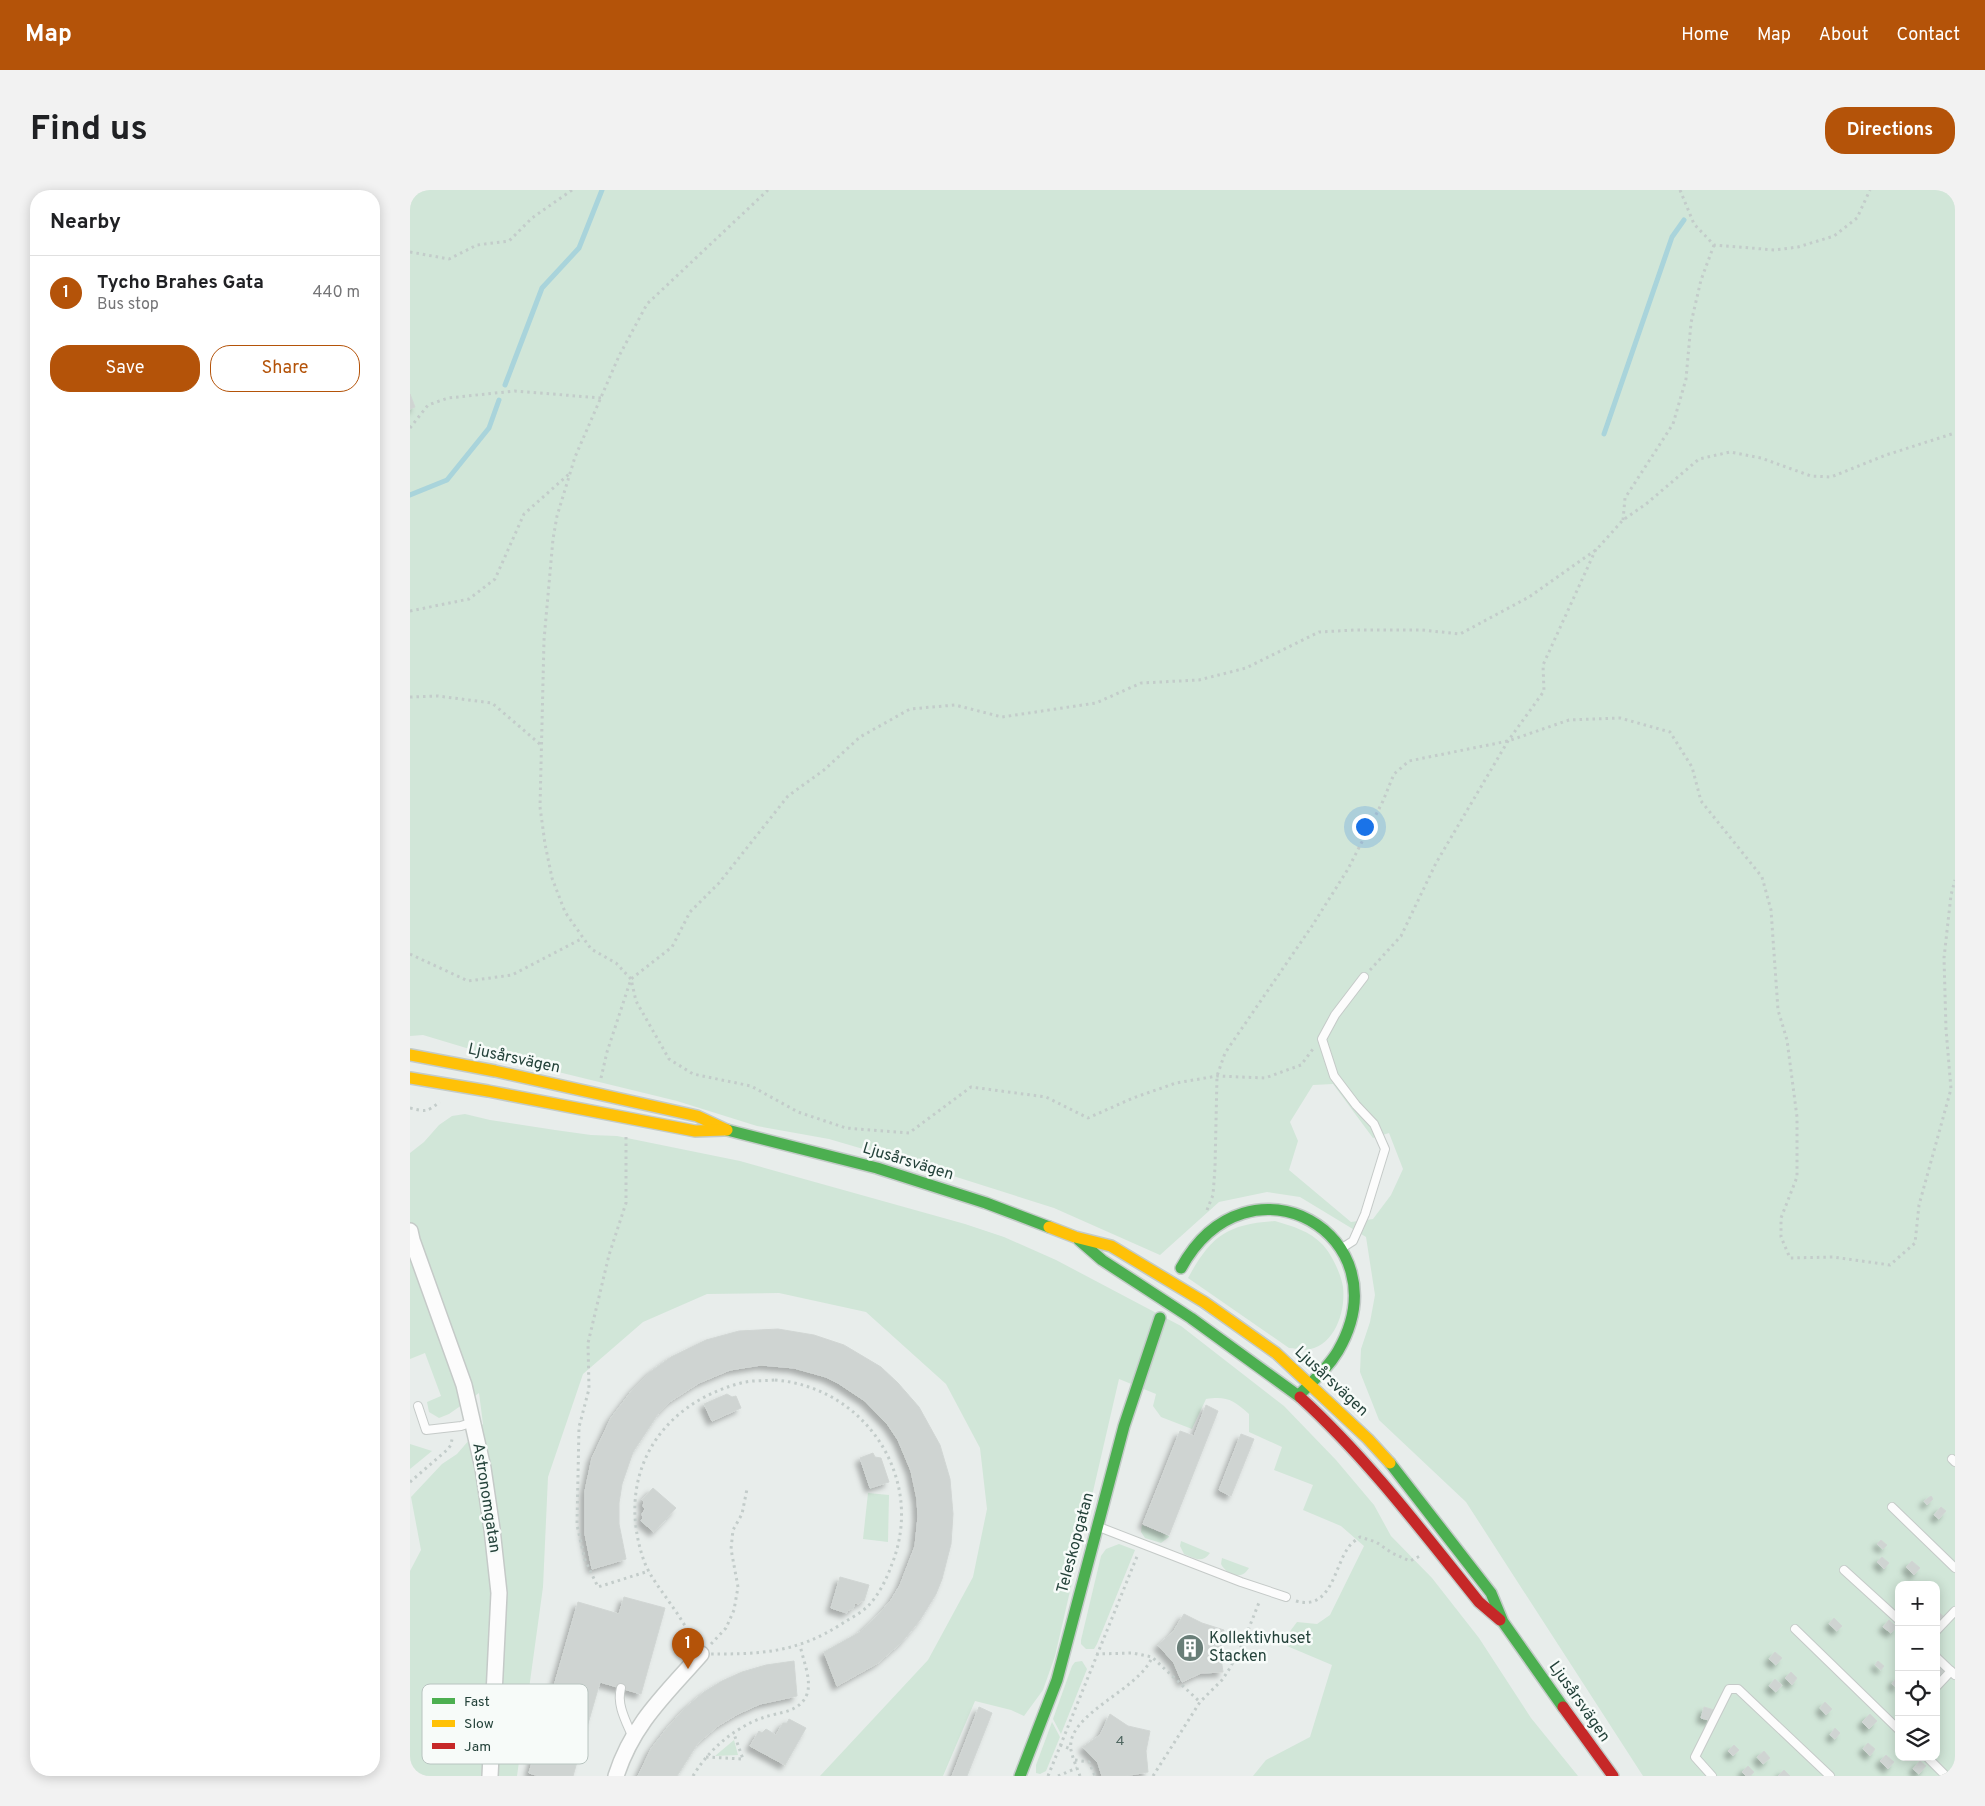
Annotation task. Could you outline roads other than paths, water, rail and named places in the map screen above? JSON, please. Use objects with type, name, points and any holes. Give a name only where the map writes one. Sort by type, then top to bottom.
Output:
[{"type":"main road","name":"Ljusårsvägen","points":[[412,1055],[697,1116],[727,1130],[877,1168],[986,1203],[1075,1237],[1111,1246],[1204,1302],[1276,1353],[1368,1439],[1400,1474],[1490,1593],[1502,1622]]},
{"type":"main road","name":"Ljusårsvägen","points":[[410,1077],[695,1131],[727,1130]]},
{"type":"main road","points":[[1181,1268],[1199,1240],[1216,1225],[1238,1214],[1259,1210],[1293,1213],[1310,1221],[1326,1232],[1341,1248],[1352,1278],[1353,1311],[1338,1352],[1298,1396]]},
{"type":"main road","name":"Ljusårsvägen","points":[[1075,1237],[1102,1260],[1207,1328],[1272,1375],[1330,1424],[1410,1516],[1479,1602],[1502,1622],[1613,1776]]},
{"type":"main road","name":"Teleskopgatan","points":[[1020,1776],[1058,1680],[1124,1426],[1160,1318]]},
{"type":"street","points":[[410,1077],[412,1055]]},
{"type":"street","name":"Astronomgatan","points":[[410,1231],[464,1385],[486,1486],[499,1593],[495,1684]]},
{"type":"street","points":[[616,1776],[633,1738],[648,1712],[701,1654]]},
{"type":"lane","points":[[1341,1248],[1353,1241],[1365,1214],[1385,1150],[1374,1124],[1356,1105],[1334,1076],[1322,1039],[1334,1015],[1364,977]]},
{"type":"lane","points":[[418,1406],[426,1430],[451,1428],[473,1422]]},
{"type":"lane","points":[[1892,1507],[1954,1566]]},
{"type":"lane","points":[[1097,1526],[1286,1597]]},
{"type":"lane","points":[[1844,1570],[1895,1616]]},
{"type":"lane","points":[[1940,1627],[1955,1611]]},
{"type":"lane","points":[[1795,1629],[1895,1726]]},
{"type":"lane","points":[[1940,1661],[1953,1673],[1940,1684]]},
{"type":"lane","points":[[620,1688],[621,1707],[633,1738]]},
{"type":"lane","points":[[1712,1776],[1695,1756],[1729,1689],[1738,1689],[1830,1776]]},
{"type":"lane","points":[[1931,1761],[1946,1776]]},
{"type":"waterway","points":[[505,385],[542,288],[579,248],[602,190]]},
{"type":"waterway","points":[[1604,434],[1672,237],[1684,220]]},
{"type":"waterway","points":[[410,495],[447,480],[489,428],[499,400]]},
{"type":"place","name":"Kollektivhuset Stacken","points":[[1190,1648]]},
{"type":"place","name":"Tycho Brahes Gata","points":[[688,1669]]}]
